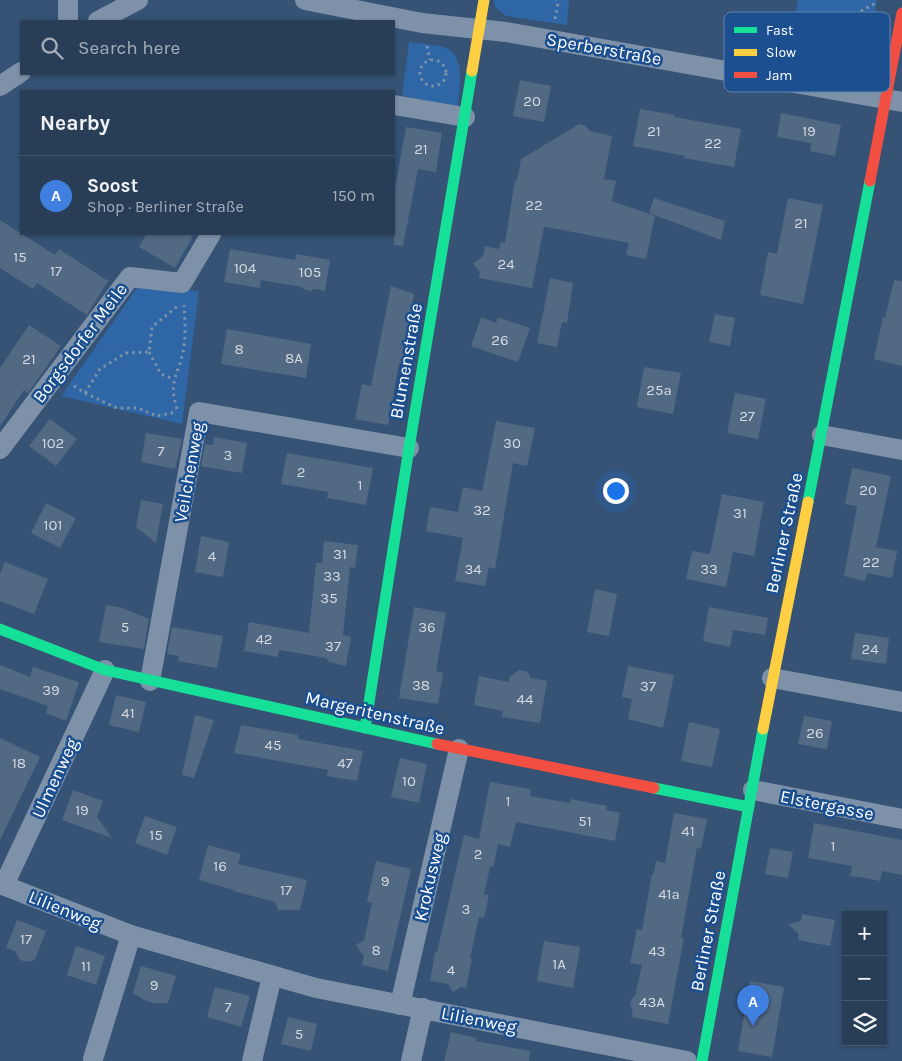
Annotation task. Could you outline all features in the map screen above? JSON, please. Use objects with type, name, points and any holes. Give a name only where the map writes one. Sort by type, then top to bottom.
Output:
[{"type":"street","points":[[68,0],[68,20]]},
{"type":"street","points":[[100,20],[138,0]]},
{"type":"street","name":"Sperberstraße","points":[[305,0],[422,23],[506,32],[724,71]]},
{"type":"street","name":"Blumenstraße","points":[[365,728],[409,448],[484,0]]},
{"type":"street","name":"Berliner Straße","points":[[702,1061],[772,678],[894,101],[902,13]]},
{"type":"street","points":[[0,86],[20,73]]},
{"type":"street","name":"Sperberstraße","points":[[844,92],[894,101]]},
{"type":"street","points":[[395,105],[465,117]]},
{"type":"street","name":"Borgsdorfer Meile","points":[[0,449],[130,277],[182,283],[210,235]]},
{"type":"street","name":"Veilchenweg","points":[[150,681],[199,412],[409,448]]},
{"type":"street","points":[[822,435],[902,450]]},
{"type":"street","name":"Margeritenstraße","points":[[0,629],[105,670],[150,681],[459,749],[751,799]]},
{"type":"street","name":"Ulmenweg","points":[[2,884],[105,670]]},
{"type":"street","points":[[772,678],[902,702]]},
{"type":"street","name":"Krokusweg","points":[[400,1005],[459,749]]},
{"type":"street","name":"Elstergasse","points":[[751,799],[902,819]]},
{"type":"street","name":"Lilienweg","points":[[2,884],[131,935],[316,988],[687,1061]]},
{"type":"street","points":[[93,1058],[131,935]]},
{"type":"street","points":[[252,1061],[272,976]]},
{"type":"street","points":[[412,1061],[423,1008]]},
{"type":"path","points":[[858,12],[884,0]]},
{"type":"path","points":[[430,60],[437,60],[442,63],[446,72],[443,82],[436,86],[431,86],[424,82],[420,74],[422,65],[430,60]]},
{"type":"path","points":[[173,379],[161,374],[149,352],[152,327],[184,301],[183,352],[173,379],[173,398],[178,412]]},
{"type":"path","points":[[85,393],[100,369],[126,353],[149,352]]},
{"type":"path","points":[[56,374],[85,393],[117,408],[138,408],[158,416],[178,412],[199,412]]},
{"type":"shaded area","points":[[494,0],[569,0],[567,25],[506,16],[495,7]]},
{"type":"shaded area","points":[[798,0],[877,0],[875,12],[796,12]]},
{"type":"shaded area","points":[[409,42],[440,46],[454,54],[460,75],[458,107],[402,96]]},
{"type":"shaded area","points":[[139,285],[199,291],[182,424],[61,396]]},
{"type":"building","points":[[520,80],[551,86],[544,122],[513,116]]},
{"type":"building","points":[[640,109],[741,129],[734,167],[633,146]]},
{"type":"building","points":[[781,113],[841,125],[835,156],[810,151],[811,143],[777,137]]},
{"type":"building","points":[[579,124],[586,126],[590,131],[612,136],[604,179],[616,181],[612,201],[655,216],[646,259],[626,255],[629,243],[544,227],[532,288],[479,278],[480,272],[473,264],[483,256],[485,246],[499,249],[501,242],[505,243],[515,180],[517,181],[521,159]]},
{"type":"building","points":[[406,127],[442,133],[436,172],[418,169],[403,246],[394,245],[395,189]]},
{"type":"building","points":[[654,198],[725,221],[721,240],[649,213]]},
{"type":"building","points":[[788,198],[823,205],[803,304],[760,295],[768,252],[777,254]]},
{"type":"building","points":[[0,220],[20,233],[20,235],[24,235],[55,255],[59,249],[108,281],[87,315],[37,283],[33,289],[0,268]]},
{"type":"building","points":[[145,235],[193,235],[175,268],[139,247]]},
{"type":"building","points":[[230,249],[295,260],[296,254],[330,260],[325,291],[314,289],[311,291],[302,287],[261,280],[260,288],[224,282]]},
{"type":"building","points":[[550,278],[573,283],[567,323],[562,322],[557,347],[537,343]]},
{"type":"building","points":[[894,280],[902,281],[902,366],[874,359],[883,317],[885,318]]},
{"type":"building","points":[[391,286],[414,294],[408,330],[412,330],[405,365],[399,363],[388,425],[355,419],[362,384],[371,386]]},
{"type":"building","points":[[715,314],[735,318],[730,346],[709,342]]},
{"type":"building","points":[[481,317],[496,323],[498,317],[530,328],[518,362],[471,346]]},
{"type":"building","points":[[29,325],[61,346],[28,393],[24,390],[0,426],[0,368]]},
{"type":"building","points":[[227,329],[311,344],[306,378],[221,364]]},
{"type":"building","points":[[644,367],[681,373],[673,414],[637,407]]},
{"type":"building","points":[[735,393],[766,399],[758,439],[727,433]]},
{"type":"building","points":[[50,419],[77,439],[56,466],[29,446]]},
{"type":"building","points":[[496,421],[535,428],[527,466],[513,463],[495,569],[489,567],[485,586],[455,581],[463,538],[426,531],[430,507],[458,512],[463,487],[482,491]]},
{"type":"building","points":[[146,433],[182,439],[175,469],[141,462]]},
{"type":"building","points":[[214,437],[247,443],[242,473],[201,466],[205,444],[213,445]]},
{"type":"building","points":[[287,453],[373,468],[366,505],[327,498],[328,492],[281,484]]},
{"type":"building","points":[[852,468],[891,476],[876,547],[897,551],[892,578],[867,573],[865,581],[844,576],[857,506],[845,504]]},
{"type":"building","points":[[722,494],[764,502],[754,556],[733,552],[726,587],[686,579],[692,551],[710,554]]},
{"type":"building","points":[[141,500],[163,504],[156,543],[136,527]]},
{"type":"building","points":[[46,503],[76,518],[60,548],[31,533]]},
{"type":"building","points":[[201,536],[229,542],[223,577],[195,572]]},
{"type":"building","points":[[324,541],[358,545],[355,568],[350,567],[343,635],[351,637],[346,666],[329,662],[326,658],[279,650],[278,657],[244,651],[249,622],[309,633],[316,563],[322,563]]},
{"type":"building","points":[[5,562],[48,579],[34,614],[0,601],[0,574]]},
{"type":"building","points":[[595,589],[617,594],[609,636],[587,632]]},
{"type":"building","points":[[106,605],[120,607],[149,619],[144,649],[99,642]]},
{"type":"building","points":[[414,607],[446,613],[436,671],[443,673],[438,704],[399,698]]},
{"type":"building","points":[[709,607],[768,618],[765,635],[733,630],[730,647],[703,641]]},
{"type":"building","points":[[172,627],[223,636],[217,668],[178,661],[179,656],[167,654]]},
{"type":"building","points":[[855,633],[889,638],[886,664],[851,659]]},
{"type":"building","points":[[0,665],[30,677],[33,667],[79,682],[66,721],[46,713],[48,706],[0,689]]},
{"type":"building","points":[[628,666],[674,675],[663,728],[628,719],[632,699],[622,697]]},
{"type":"building","points":[[519,670],[528,672],[531,678],[547,681],[540,723],[502,717],[503,711],[474,705],[479,676],[509,682],[509,677]]},
{"type":"building","points":[[116,695],[146,702],[139,732],[109,725]]},
{"type":"building","points":[[195,715],[214,720],[194,778],[182,775]]},
{"type":"building","points":[[804,716],[832,721],[827,749],[798,744]]},
{"type":"building","points":[[689,722],[720,729],[712,767],[681,761]]},
{"type":"building","points":[[241,725],[298,735],[298,739],[363,751],[357,781],[327,776],[328,770],[234,753]]},
{"type":"building","points":[[0,738],[40,757],[0,840]]},
{"type":"building","points":[[400,758],[427,764],[419,803],[391,797]]},
{"type":"building","points":[[490,782],[531,789],[530,796],[570,803],[570,799],[607,806],[606,810],[620,813],[615,841],[516,822],[510,847],[498,844],[494,865],[490,867],[484,894],[489,895],[484,918],[479,917],[466,988],[461,987],[453,992],[448,984],[430,981],[435,952],[437,952],[464,835],[479,839]]},
{"type":"building","points":[[73,790],[103,801],[97,817],[112,838],[62,820]]},
{"type":"building","points":[[674,813],[707,819],[701,849],[697,848],[681,938],[684,938],[668,1024],[631,1017],[633,1010],[630,1006],[632,998],[635,996],[642,965],[630,963],[637,929],[642,930],[656,861],[665,863]]},
{"type":"building","points":[[145,816],[177,827],[167,855],[135,843]]},
{"type":"building","points":[[814,823],[902,840],[902,875],[882,871],[880,881],[850,876],[852,866],[808,858]]},
{"type":"building","points":[[208,845],[241,854],[238,864],[307,880],[300,910],[278,910],[275,902],[199,880]]},
{"type":"building","points":[[770,848],[793,852],[788,878],[765,874]]},
{"type":"building","points":[[376,861],[411,869],[388,971],[362,965],[364,956],[356,945],[364,940],[372,903],[367,902]]},
{"type":"building","points":[[802,914],[835,920],[830,946],[798,940],[799,934],[788,924],[801,921]]},
{"type":"building","points":[[17,920],[46,931],[35,960],[27,962],[20,960],[15,951],[6,948]]},
{"type":"building","points":[[544,941],[580,947],[573,988],[537,981]]},
{"type":"building","points":[[76,946],[105,956],[96,985],[67,975]]},
{"type":"building","points":[[141,966],[176,976],[168,1003],[146,1001],[133,993]]},
{"type":"building","points":[[750,981],[784,987],[772,1057],[738,1051]]},
{"type":"building","points":[[215,987],[250,996],[241,1027],[207,1017]]},
{"type":"building","points":[[288,1017],[317,1024],[311,1051],[281,1044]]},
{"type":"building","points":[[451,1032],[477,1038],[476,1041],[530,1051],[529,1061],[444,1061]]},
{"type":"traffic: fast","points":[[365,728],[409,448],[472,71]]},
{"type":"traffic: fast","points":[[808,502],[870,181]]},
{"type":"traffic: fast","points":[[0,629],[105,670],[437,744]]},
{"type":"traffic: fast","points":[[702,1061],[763,729]]},
{"type":"traffic: fast","points":[[654,788],[749,807]]},
{"type":"traffic: slow","points":[[472,71],[484,0]]},
{"type":"traffic: slow","points":[[763,729],[808,502]]},
{"type":"traffic: jam","points":[[890,76],[902,13]]},
{"type":"traffic: jam","points":[[870,181],[887,92]]},
{"type":"traffic: jam","points":[[437,744],[654,788]]},
{"type":"place","name":"Soost","points":[[753,1026]]}]
